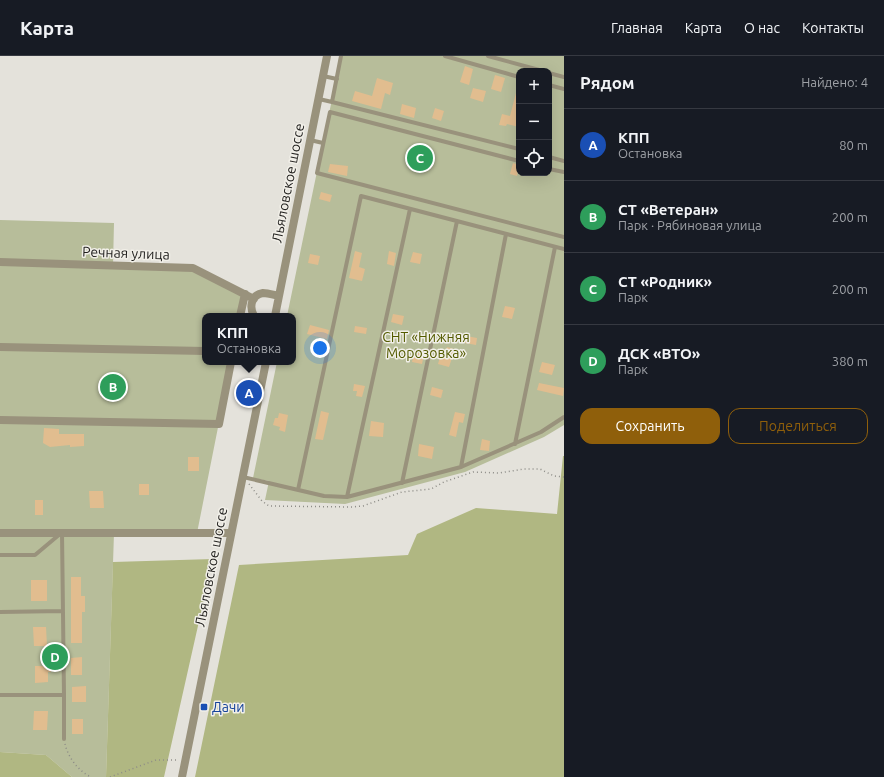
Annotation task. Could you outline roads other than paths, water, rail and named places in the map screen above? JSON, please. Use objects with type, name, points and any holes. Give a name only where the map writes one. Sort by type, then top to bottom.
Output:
[{"type":"street","name":"Льяловское шоссе","points":[[276,313],[327,56]]},
{"type":"street","name":"Речная улица","points":[[0,262],[193,268],[254,299]]},
{"type":"street","points":[[253,313],[251,305],[259,294],[264,293],[279,296]]},
{"type":"street","points":[[241,313],[245,294]]},
{"type":"street","points":[[0,347],[202,350]]},
{"type":"street","points":[[0,420],[219,424],[230,365]]},
{"type":"street","name":"Льяловское шоссе","points":[[182,777],[265,365]]},
{"type":"street","points":[[0,533],[231,533]]},
{"type":"lane","points":[[332,102],[342,56]]},
{"type":"lane","points":[[445,56],[516,76]]},
{"type":"lane","points":[[488,56],[532,68]]},
{"type":"lane","points":[[552,74],[564,77]]},
{"type":"lane","points":[[323,76],[337,79]]},
{"type":"lane","points":[[552,86],[564,89]]},
{"type":"lane","points":[[319,98],[516,148]]},
{"type":"lane","points":[[516,160],[330,112],[317,173],[564,237]]},
{"type":"lane","points":[[310,140],[323,143]]},
{"type":"lane","points":[[552,158],[564,161]]},
{"type":"lane","points":[[552,169],[564,172]]},
{"type":"lane","points":[[298,490],[361,196],[564,249]]},
{"type":"lane","points":[[347,497],[410,209]]},
{"type":"lane","points":[[402,483],[457,221]]},
{"type":"lane","points":[[461,467],[506,234]]},
{"type":"lane","points":[[515,444],[555,247]]},
{"type":"lane","points":[[242,477],[324,496],[347,497],[461,467],[541,432],[564,417]]},
{"type":"lane","points":[[0,555],[35,555],[62,533]]},
{"type":"lane","points":[[62,533],[64,739]]},
{"type":"lane","points":[[0,612],[63,611]]},
{"type":"lane","points":[[0,695],[64,695]]},
{"type":"place","name":"СТ «Родник»","points":[[420,158]]},
{"type":"place","name":"СТ «Ветеран»","points":[[113,387]]},
{"type":"place","name":"КПП","points":[[249,393]]},
{"type":"place","name":"ДСК «ВТО»","points":[[55,657]]},
{"type":"place","name":"Дачи","points":[[204,707]]},
{"type":"park label","name":"СНТ «Нижняя Морозовка»","points":[[426,346]]}]
